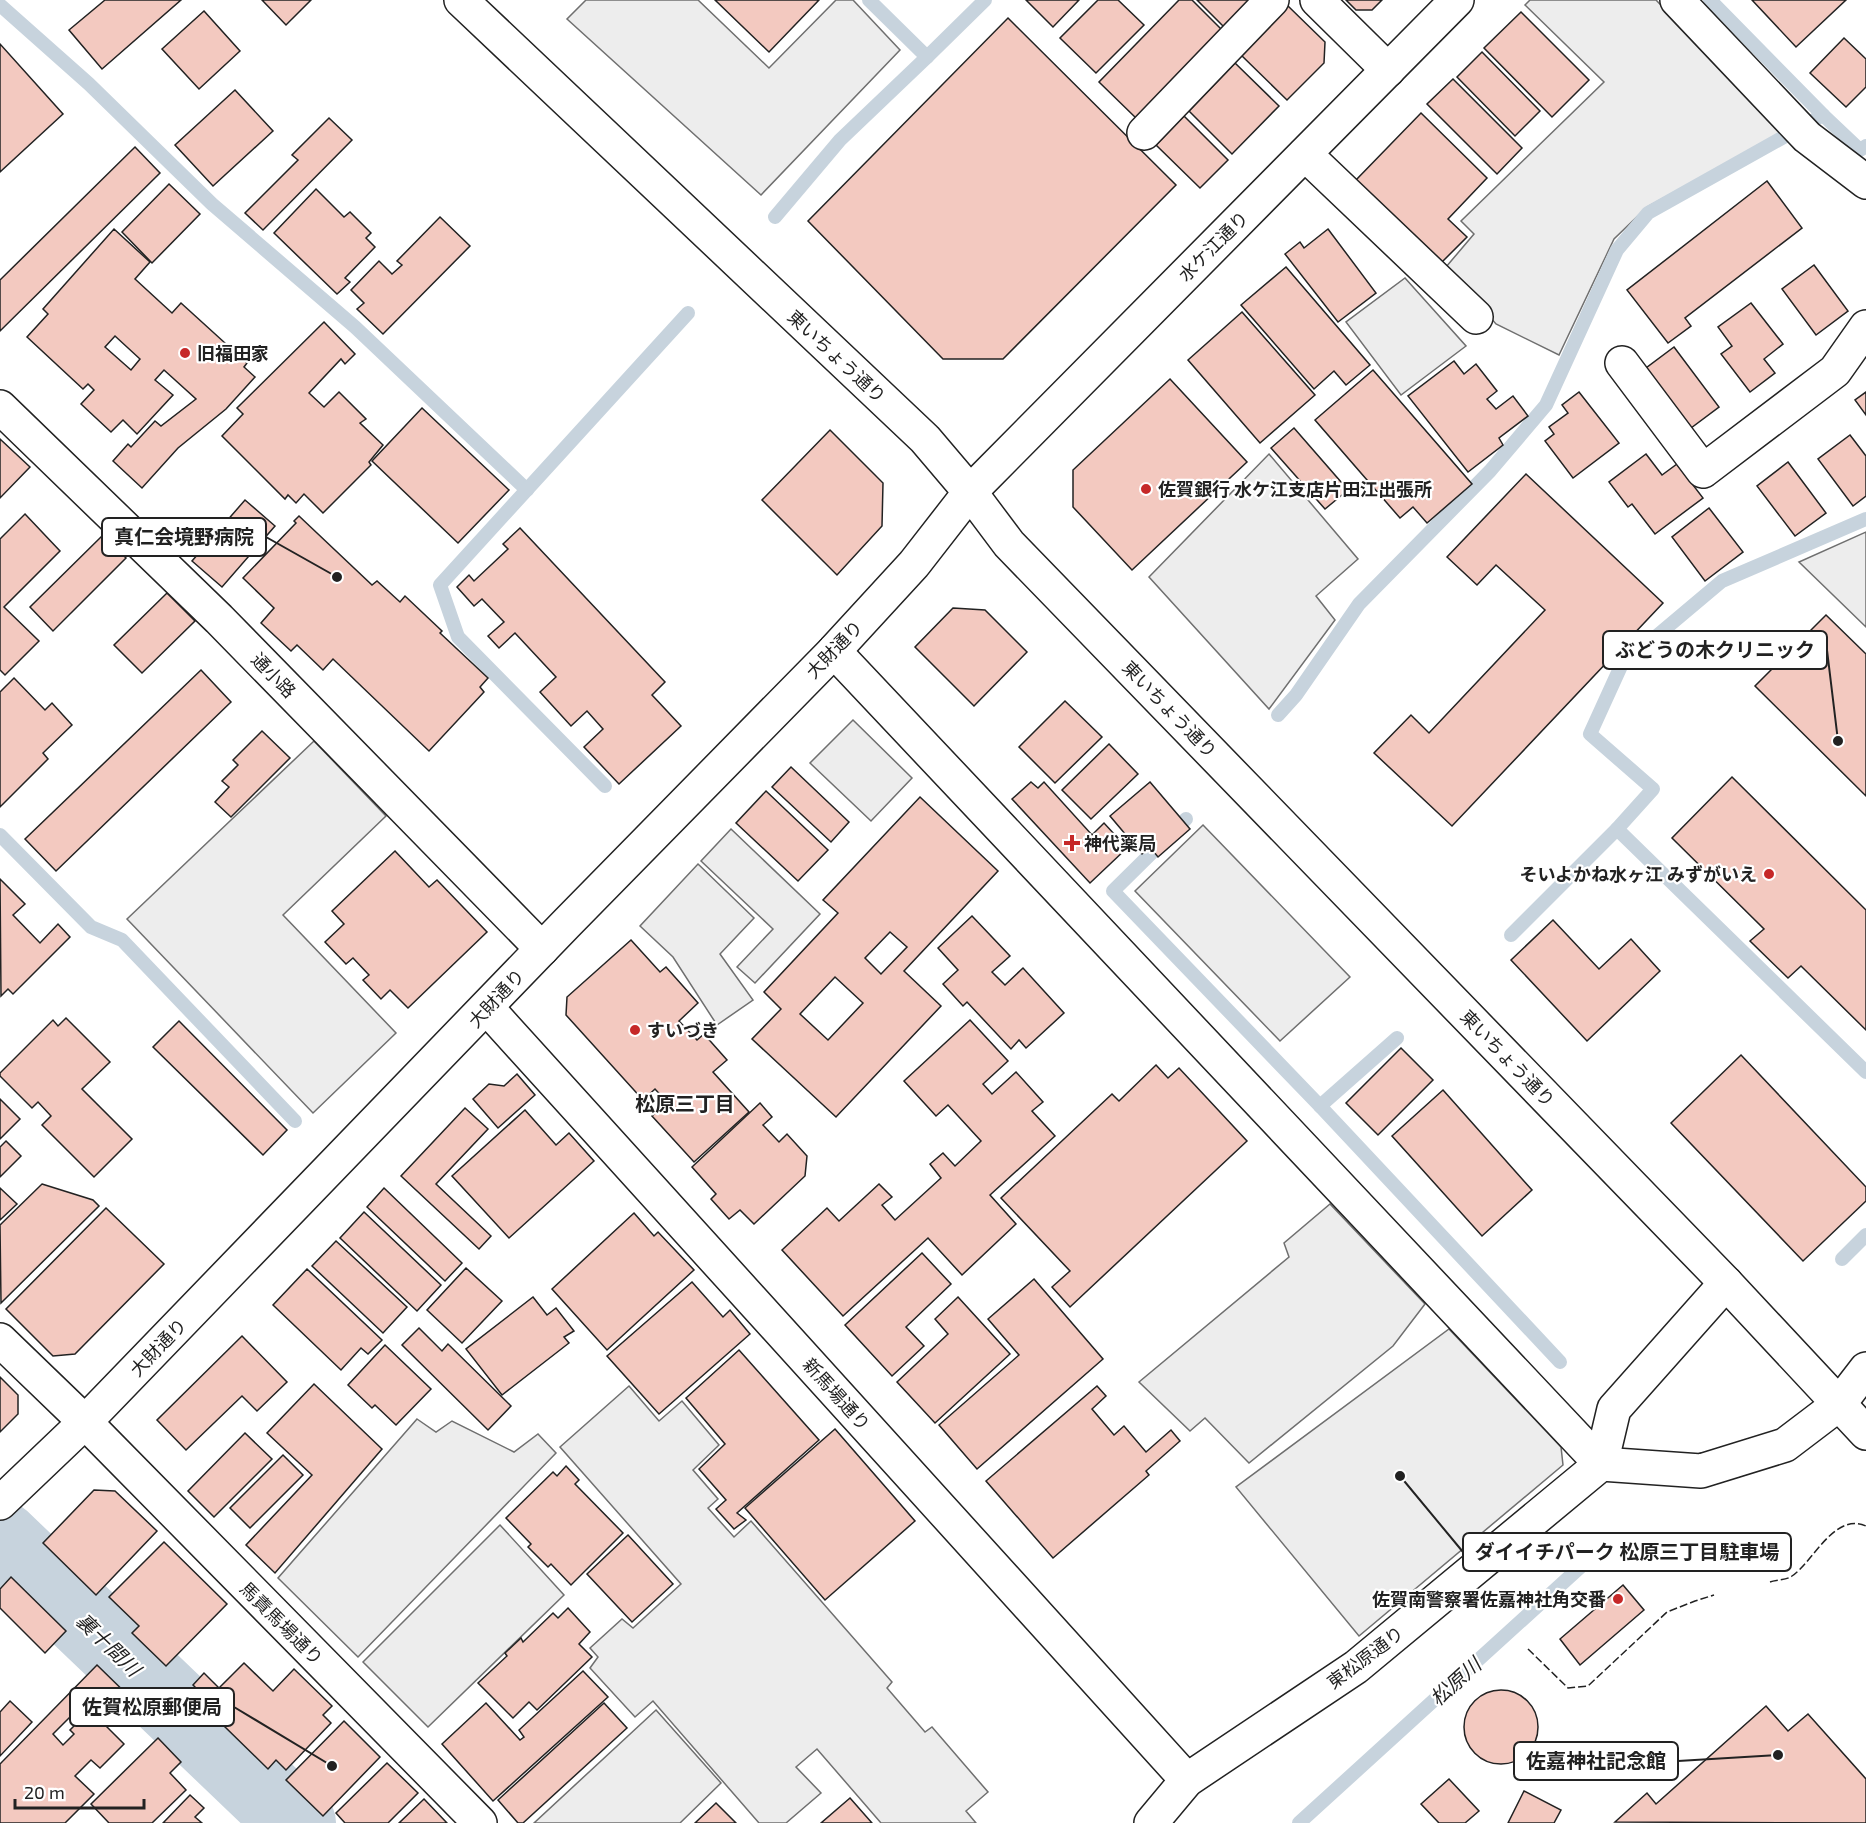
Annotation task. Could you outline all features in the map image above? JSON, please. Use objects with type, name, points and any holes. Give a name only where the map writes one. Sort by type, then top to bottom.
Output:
[{"type":"main road","name":"東いちょう通り","points":[[461,0],[925,439],[970,492],[1009,544],[1726,1283],[1866,1433]]},
{"type":"main road","points":[[1144,132],[1272,0]]},
{"type":"main road","points":[[1317,0],[1389,70]]},
{"type":"main road","name":"水ケ江通り","points":[[970,492],[1456,0]]},
{"type":"main road","points":[[1677,0],[1797,126],[1866,182]]},
{"type":"main road","points":[[1305,154],[1476,317]]},
{"type":"main road","points":[[1622,363],[1703,471],[1835,371],[1866,327]]},
{"type":"main road","name":"通小路","points":[[0,407],[219,619],[542,949]]},
{"type":"main road","name":"大財通り","points":[[5,1498],[85,1422],[834,651],[914,564],[970,492]]},
{"type":"main road","points":[[834,651],[1601,1464],[1701,1471],[1785,1445],[1839,1404],[1866,1369]]},
{"type":"main road","name":"新馬場通り","points":[[487,1008],[1187,1780]]},
{"type":"main road","points":[[1601,1464],[1614,1409],[1726,1283]]},
{"type":"main road","name":"馬責馬場通り","points":[[0,1340],[85,1422],[480,1823]]},
{"type":"main road","name":"東松原通り","points":[[1151,1823],[1187,1780],[1356,1667],[1601,1464]]},
{"type":"shaded area","points":[[586,0],[698,0],[769,68],[836,0],[853,0],[900,50],[761,195],[567,19]]},
{"type":"shaded area","points":[[1530,0],[1656,0],[1783,133],[1647,207],[1614,239],[1559,355],[1496,324],[1446,267],[1474,234],[1461,221],[1604,82],[1525,5]]},
{"type":"shaded area","points":[[1405,278],[1466,346],[1401,395],[1346,322]]},
{"type":"shaded area","points":[[1269,454],[1358,559],[1316,596],[1335,620],[1269,709],[1149,577]]},
{"type":"shaded area","points":[[1866,532],[1866,627],[1799,562]]},
{"type":"shaded area","points":[[853,720],[912,778],[871,821],[810,763]]},
{"type":"shaded area","points":[[314,741],[386,816],[283,915],[396,1033],[313,1113],[127,919]]},
{"type":"shaded area","points":[[1203,825],[1350,977],[1280,1041],[1135,891]]},
{"type":"shaded area","points":[[731,829],[820,914],[755,983],[737,967],[773,929],[701,861]]},
{"type":"shaded area","points":[[698,864],[754,918],[720,954],[753,1000],[717,1025],[673,957],[640,926]]},
{"type":"shaded area","points":[[1330,1204],[1425,1304],[1393,1346],[1249,1463],[1205,1418],[1190,1431],[1139,1382],[1289,1257],[1284,1243]]},
{"type":"shaded area","points":[[1449,1329],[1561,1447],[1563,1465],[1359,1636],[1236,1487]]},
{"type":"shaded area","points":[[629,1386],[659,1421],[682,1401],[719,1445],[693,1470],[718,1499],[708,1508],[734,1537],[751,1521],[892,1682],[887,1688],[925,1732],[932,1727],[988,1792],[966,1811],[976,1823],[881,1823],[817,1749],[796,1767],[821,1793],[786,1823],[759,1823],[653,1701],[635,1717],[590,1668],[598,1657],[590,1648],[622,1619],[633,1628],[681,1584],[560,1447]]},
{"type":"shaded area","points":[[417,1419],[436,1432],[452,1421],[514,1452],[538,1434],[556,1453],[358,1657],[278,1578]]},
{"type":"shaded area","points":[[500,1525],[564,1595],[428,1727],[363,1662]]},
{"type":"shaded area","points":[[656,1710],[721,1783],[680,1823],[534,1823]]},
{"type":"building","points":[[105,0],[181,0],[102,69],[69,30]]},
{"type":"building","points":[[262,0],[311,0],[286,25]]},
{"type":"building","points":[[715,0],[819,0],[769,52]]},
{"type":"building","points":[[1026,0],[1079,0],[1053,27]]},
{"type":"building","points":[[1098,0],[1118,0],[1144,25],[1096,73],[1060,38]]},
{"type":"building","points":[[1179,0],[1192,0],[1223,31],[1137,119],[1099,82]]},
{"type":"building","points":[[1197,0],[1250,0],[1224,27]]},
{"type":"building","points":[[1346,0],[1382,0],[1372,10],[1356,10]]},
{"type":"building","points":[[1752,0],[1846,0],[1796,47]]},
{"type":"building","points":[[1288,6],[1325,42],[1324,63],[1287,100],[1240,54]]},
{"type":"building","points":[[204,11],[240,51],[199,89],[162,49]]},
{"type":"building","points":[[1521,12],[1589,80],[1552,117],[1484,48]]},
{"type":"building","points":[[1008,18],[1176,185],[1003,359],[943,359],[808,221]]},
{"type":"building","points":[[1844,38],[1866,59],[1866,87],[1846,107],[1810,73]]},
{"type":"building","points":[[0,44],[63,114],[0,172]]},
{"type":"building","points":[[1482,52],[1540,111],[1515,136],[1457,77]]},
{"type":"building","points":[[1235,63],[1279,106],[1232,154],[1189,111]]},
{"type":"building","points":[[1453,79],[1522,148],[1497,174],[1427,104]]},
{"type":"building","points":[[235,90],[273,131],[213,186],[175,145]]},
{"type":"building","points":[[1421,113],[1487,178],[1448,219],[1467,237],[1442,262],[1356,180]]},
{"type":"building","points":[[1184,116],[1228,160],[1200,188],[1156,145]]},
{"type":"building","points":[[329,118],[352,140],[263,230],[245,213],[298,160],[292,155]]},
{"type":"building","points":[[135,147],[160,173],[0,331],[0,280]]},
{"type":"building","points":[[1767,181],[1802,228],[1685,318],[1691,326],[1668,343],[1627,290]]},
{"type":"building","points":[[169,184],[200,214],[152,263],[122,232]]},
{"type":"building","points":[[316,189],[344,217],[350,212],[371,233],[366,238],[375,247],[345,278],[350,282],[337,294],[274,233]]},
{"type":"building","points":[[440,217],[470,246],[383,334],[357,309],[364,303],[351,290],[379,261],[392,274],[402,265],[397,261]]},
{"type":"building","name":"旧福田家","points":[[114,229],[150,262],[135,279],[172,313],[181,303],[247,363],[244,367],[255,377],[226,409],[178,448],[142,488],[113,461],[128,444],[131,447],[155,421],[161,426],[196,399],[164,370],[155,380],[173,395],[137,434],[123,420],[111,432],[81,404],[94,390],[88,384],[83,389],[27,337],[48,314],[43,309]],"holes":[[[115,336],[140,359],[131,370],[105,347]]]},
{"type":"building","points":[[1328,229],[1376,293],[1338,322],[1285,254],[1300,242],[1304,248]]},
{"type":"building","points":[[1814,265],[1848,311],[1816,335],[1782,289]]},
{"type":"building","points":[[1286,267],[1370,365],[1346,385],[1334,371],[1314,389],[1241,305]]},
{"type":"building","points":[[1751,303],[1783,344],[1764,359],[1775,373],[1750,392],[1721,354],[1732,346],[1718,327]]},
{"type":"building","points":[[1242,312],[1315,395],[1260,443],[1188,360]]},
{"type":"building","points":[[324,322],[355,354],[345,364],[341,359],[309,393],[324,407],[339,392],[366,419],[360,423],[383,445],[369,462],[371,465],[323,513],[304,494],[296,503],[288,495],[285,499],[222,436],[243,414],[237,408]]},
{"type":"building","points":[[1674,347],[1719,407],[1687,431],[1642,371]]},
{"type":"building","points":[[1454,361],[1464,374],[1476,364],[1497,391],[1487,399],[1496,409],[1513,396],[1528,416],[1499,438],[1503,445],[1468,472],[1408,396]]},
{"type":"building","points":[[1373,370],[1472,484],[1427,523],[1413,507],[1400,518],[1315,420]]},
{"type":"building","name":"佐賀銀行 水ケ江支店片田江出張所","points":[[1170,379],[1247,462],[1132,570],[1073,507],[1073,470]]},
{"type":"building","points":[[1579,392],[1619,443],[1573,478],[1545,441],[1554,434],[1549,427],[1568,413],[1562,405]]},
{"type":"building","points":[[1866,392],[1866,415],[1855,400]]},
{"type":"building","points":[[422,408],[509,490],[458,543],[372,461]]},
{"type":"building","points":[[1294,428],[1348,490],[1325,509],[1271,448]]},
{"type":"building","points":[[830,430],[883,483],[882,526],[837,575],[762,500]]},
{"type":"building","points":[[1850,435],[1866,456],[1866,496],[1853,506],[1818,459]]},
{"type":"building","points":[[0,439],[30,467],[0,498]]},
{"type":"building","points":[[1646,454],[1662,475],[1677,464],[1703,498],[1655,534],[1632,504],[1628,507],[1609,482]]},
{"type":"building","points":[[1788,462],[1826,513],[1795,536],[1757,486]]},
{"type":"building","points":[[1526,474],[1663,603],[1452,826],[1374,753],[1411,715],[1429,733],[1545,610],[1496,565],[1477,585],[1447,557]]},
{"type":"building","points":[[245,500],[275,526],[222,587],[192,561]]},
{"type":"building","points":[[1709,508],[1743,552],[1705,581],[1672,537]]},
{"type":"building","points":[[25,514],[60,551],[4,607],[39,641],[5,675],[0,670],[0,539]]},
{"type":"building","points":[[299,516],[372,585],[377,581],[400,602],[405,596],[488,678],[480,687],[484,692],[429,751],[333,659],[323,670],[297,645],[291,651],[261,623],[274,608],[243,578],[296,523],[294,521]]},
{"type":"building","points":[[520,528],[665,682],[652,695],[681,726],[619,784],[584,747],[603,729],[587,711],[571,726],[540,692],[556,677],[515,633],[499,648],[488,636],[504,622],[482,599],[474,606],[457,587],[469,575],[474,581],[508,549],[503,544]]},
{"type":"building","points":[[103,535],[126,558],[53,631],[30,607]]},
{"type":"building","points":[[167,593],[195,621],[142,673],[114,645]]},
{"type":"building","points":[[953,608],[985,610],[1027,652],[974,706],[915,647]]},
{"type":"building","points":[[1826,615],[1866,654],[1866,796],[1755,686]]},
{"type":"building","points":[[201,670],[231,702],[56,871],[25,839]]},
{"type":"building","points":[[14,678],[45,710],[52,703],[72,725],[43,753],[48,759],[0,807],[0,692]]},
{"type":"building","points":[[1065,701],[1102,737],[1055,783],[1019,747]]},
{"type":"building","points":[[262,731],[290,758],[231,817],[215,802],[229,787],[222,781],[238,765],[233,760]]},
{"type":"building","points":[[1109,744],[1138,774],[1091,819],[1062,790]]},
{"type":"building","points":[[791,767],[849,822],[831,842],[772,787]]},
{"type":"building","name":"そいよかね水ヶ江 みずがいえ","points":[[1732,777],[1866,910],[1866,1030],[1801,966],[1788,978],[1750,941],[1764,929],[1672,838]]},
{"type":"building","points":[[1031,782],[1038,788],[1044,782],[1092,835],[1104,823],[1127,848],[1090,883],[1012,799]]},
{"type":"building","points":[[1150,782],[1190,829],[1158,857],[1150,847],[1142,854],[1110,816]]},
{"type":"building","points":[[766,791],[828,850],[798,881],[736,823]]},
{"type":"building","points":[[920,797],[998,871],[904,971],[941,1006],[836,1117],[752,1039],[781,1009],[764,992],[838,913],[823,900]],"holes":[[[890,932],[907,947],[881,974],[865,958]],[[835,977],[863,1003],[828,1040],[800,1014]]]},
{"type":"building","points":[[395,851],[429,887],[437,880],[487,932],[408,1008],[390,990],[381,999],[363,980],[369,975],[353,958],[346,964],[325,942],[344,924],[332,911]]},
{"type":"building","points":[[0,879],[25,904],[13,915],[40,943],[58,924],[70,937],[13,994],[8,989],[1,996]]},
{"type":"building","points":[[972,916],[1010,956],[992,972],[1005,985],[1023,968],[1064,1013],[1026,1048],[1019,1040],[1011,1049],[967,1002],[963,1006],[943,984],[958,970],[938,948]]},
{"type":"building","points":[[1553,920],[1599,969],[1631,939],[1660,971],[1587,1041],[1511,960]]},
{"type":"building","points":[[631,940],[660,972],[666,967],[698,1003],[679,1021],[697,1040],[704,1034],[727,1060],[713,1072],[749,1112],[694,1162],[652,1116],[667,1102],[655,1089],[643,1100],[566,1015],[567,997]]},
{"type":"building","points":[[66,1018],[110,1062],[82,1089],[132,1139],[94,1177],[42,1125],[51,1116],[38,1102],[32,1108],[0,1076],[0,1073],[53,1020],[58,1026]]},
{"type":"building","points":[[970,1020],[1008,1061],[983,1084],[992,1094],[1016,1072],[1043,1102],[1032,1111],[1055,1136],[990,1195],[1016,1224],[962,1275],[928,1238],[843,1316],[782,1250],[827,1208],[839,1221],[879,1184],[892,1197],[882,1205],[895,1220],[941,1178],[930,1164],[943,1153],[955,1166],[981,1141],[948,1105],[936,1116],[904,1081]]},
{"type":"building","points":[[179,1021],[287,1130],[263,1155],[153,1047]]},
{"type":"building","points":[[1401,1048],[1433,1080],[1378,1135],[1346,1103]]},
{"type":"building","points":[[1741,1055],[1866,1187],[1866,1201],[1803,1261],[1671,1123]]},
{"type":"building","points":[[1156,1065],[1168,1078],[1179,1068],[1247,1141],[1070,1307],[1052,1287],[1070,1271],[1001,1198],[1112,1094],[1119,1101]]},
{"type":"building","points":[[517,1074],[535,1095],[498,1128],[473,1099],[489,1084],[504,1086]]},
{"type":"building","points":[[1443,1090],[1532,1190],[1482,1236],[1392,1136]]},
{"type":"building","points":[[0,1099],[20,1119],[0,1139]]},
{"type":"building","points":[[760,1103],[772,1117],[763,1125],[779,1142],[787,1134],[807,1156],[805,1176],[754,1224],[740,1210],[729,1219],[711,1199],[716,1194],[692,1167]]},
{"type":"building","points":[[465,1108],[488,1129],[436,1184],[491,1236],[479,1249],[401,1176]]},
{"type":"building","points":[[525,1110],[556,1145],[569,1133],[594,1161],[509,1238],[452,1176]]},
{"type":"building","points":[[6,1141],[21,1156],[0,1177],[0,1147]]},
{"type":"building","points":[[42,1184],[93,1200],[99,1206],[1,1303],[0,1225]]},
{"type":"building","points":[[0,1188],[17,1204],[0,1220]]},
{"type":"building","points":[[384,1188],[462,1263],[445,1281],[367,1207]]},
{"type":"building","points":[[106,1208],[164,1264],[75,1354],[53,1356],[6,1309]]},
{"type":"building","points":[[364,1212],[441,1285],[417,1311],[340,1238]]},
{"type":"building","points":[[634,1213],[654,1236],[658,1232],[694,1270],[607,1350],[552,1289]]},
{"type":"building","points":[[336,1241],[407,1307],[383,1333],[312,1266]]},
{"type":"building","points":[[922,1253],[951,1284],[906,1327],[924,1346],[892,1376],[845,1325]]},
{"type":"building","points":[[466,1268],[502,1301],[462,1343],[427,1310]]},
{"type":"building","points":[[307,1269],[382,1340],[368,1354],[361,1348],[341,1370],[273,1305]]},
{"type":"building","points":[[1034,1279],[1103,1359],[977,1469],[939,1425],[1019,1355],[988,1319]]},
{"type":"building","points":[[692,1282],[723,1317],[730,1310],[750,1334],[659,1414],[607,1356]]},
{"type":"building","points":[[533,1297],[547,1315],[556,1308],[574,1331],[564,1337],[569,1343],[502,1395],[466,1349]]},
{"type":"building","points":[[958,1297],[1010,1354],[935,1423],[897,1382],[948,1334],[935,1319]]},
{"type":"building","points":[[419,1328],[442,1351],[448,1344],[511,1406],[488,1430],[402,1345]]},
{"type":"building","points":[[242,1336],[287,1382],[257,1411],[242,1396],[186,1450],[157,1420]]},
{"type":"building","points":[[385,1345],[431,1389],[396,1425],[375,1405],[372,1408],[348,1385]]},
{"type":"building","points":[[739,1350],[819,1440],[737,1513],[746,1520],[734,1529],[716,1509],[726,1500],[699,1469],[725,1444],[686,1398]]},
{"type":"building","points":[[0,1377],[18,1395],[18,1414],[0,1432]]},
{"type":"building","points":[[314,1384],[382,1449],[275,1573],[246,1545],[312,1475],[267,1433]]},
{"type":"building","points":[[1097,1386],[1106,1396],[1092,1409],[1114,1435],[1124,1426],[1146,1452],[1171,1430],[1180,1441],[1146,1471],[1149,1475],[1053,1558],[986,1481]]},
{"type":"building","points":[[835,1429],[915,1521],[825,1600],[745,1508]]},
{"type":"building","points":[[245,1433],[272,1459],[214,1517],[188,1491]]},
{"type":"building","points":[[283,1455],[303,1475],[250,1528],[230,1508]]},
{"type":"building","points":[[566,1466],[579,1480],[575,1484],[623,1533],[571,1585],[551,1564],[548,1567],[528,1547],[531,1544],[506,1518],[553,1472],[557,1476]]},
{"type":"building","points":[[94,1490],[115,1491],[157,1531],[96,1595],[43,1543]]},
{"type":"building","points":[[628,1535],[673,1584],[632,1622],[587,1574]]},
{"type":"building","points":[[164,1542],[227,1604],[166,1666],[132,1633],[139,1626],[109,1597]]},
{"type":"building","points":[[11,1577],[66,1631],[45,1653],[0,1608],[0,1589]]},
{"type":"building","points":[[1623,1585],[1644,1610],[1580,1665],[1560,1639]]},
{"type":"building","points":[[568,1608],[590,1632],[579,1644],[592,1657],[537,1710],[529,1702],[513,1718],[478,1683],[507,1656],[505,1653],[521,1638],[523,1642],[553,1613],[558,1618]]},
{"type":"building","points":[[244,1663],[273,1691],[294,1669],[332,1706],[323,1715],[331,1723],[286,1770],[276,1760],[268,1769],[223,1725],[228,1720],[193,1685],[204,1673],[219,1688]]},
{"type":"building","points":[[97,1665],[139,1706],[120,1726],[90,1697],[53,1734],[63,1745],[74,1734],[70,1730],[90,1710],[124,1744],[100,1768],[91,1760],[75,1776],[94,1794],[65,1823],[0,1823],[0,1764]]},
{"type":"building","points":[[583,1671],[608,1697],[493,1801],[442,1744],[486,1703],[520,1740],[524,1737],[519,1730]]},
{"type":"building","points":[[1501,1690],[1515,1693],[1527,1701],[1535,1713],[1538,1727],[1535,1741],[1527,1753],[1515,1761],[1501,1764],[1487,1761],[1475,1753],[1467,1741],[1464,1727],[1467,1713],[1475,1701],[1487,1693]]},
{"type":"building","points":[[10,1701],[32,1722],[0,1756],[0,1712]]},
{"type":"building","points":[[604,1703],[627,1728],[523,1823],[518,1823],[498,1800]]},
{"type":"building","points":[[1766,1706],[1788,1731],[1808,1714],[1866,1779],[1866,1823],[1615,1822],[1647,1793],[1656,1804]]},
{"type":"building","points":[[344,1721],[380,1757],[323,1816],[286,1780]]},
{"type":"building","points":[[158,1738],[181,1762],[170,1773],[186,1790],[152,1823],[109,1823],[91,1804]]},
{"type":"building","points":[[387,1763],[418,1793],[388,1823],[345,1823],[336,1813]]},
{"type":"building","points":[[1449,1779],[1479,1811],[1465,1823],[1439,1823],[1421,1804]]},
{"type":"building","points":[[1524,1791],[1561,1810],[1554,1823],[1508,1823]]},
{"type":"building","points":[[190,1795],[204,1808],[195,1817],[202,1823],[163,1823]]},
{"type":"building","points":[[850,1798],[872,1823],[821,1823]]},
{"type":"building","points":[[424,1799],[447,1823],[399,1823]]},
{"type":"building","points":[[716,1803],[736,1823],[695,1823]]},
{"type":"waterway","points":[[869,0],[927,57]]},
{"type":"waterway","points":[[775,217],[840,140],[985,0]]},
{"type":"waterway","points":[[1278,715],[1296,695],[1359,604],[1490,471],[1546,405],[1617,250],[1648,213],[1823,115],[1710,0]]},
{"type":"waterway","points":[[0,5],[89,84],[212,204],[355,327],[527,490]]},
{"type":"waterway","points":[[1823,115],[1860,150],[1866,146]]},
{"type":"waterway","points":[[605,786],[458,637],[440,585],[688,313]]},
{"type":"waterway","points":[[1511,935],[1617,829],[1653,789],[1590,734],[1621,666],[1722,581],[1866,519]]},
{"type":"waterway","points":[[1186,819],[1113,891],[1320,1106],[1560,1362]]},
{"type":"waterway","points":[[1617,829],[1866,1072]]},
{"type":"waterway","points":[[0,835],[91,927],[122,940],[295,1121]]},
{"type":"waterway","points":[[1320,1106],[1397,1038]]},
{"type":"waterway","name":"松原川","points":[[1842,1259],[1866,1235]]},
{"type":"waterway","name":"裏十間川","points":[[0,1539],[297,1823]]},
{"type":"waterway","name":"松原川","points":[[1299,1823],[1611,1539]]},
{"type":"waterway","points":[[266,1823],[281,1808]]},
{"type":"fence","points":[[1770,1582],[1792,1576],[1825,1540],[1844,1526],[1855,1524],[1866,1526]]},
{"type":"fence","points":[[1528,1649],[1568,1688],[1588,1686],[1667,1612],[1714,1595]]},
{"type":"place","name":"旧福田家","points":[[185,353]]},
{"type":"place","name":"佐賀銀行 水ケ江支店片田江出張所","points":[[1146,489]]},
{"type":"place","name":"真仁会境野病院","points":[[337,577]]},
{"type":"place","name":"ぶどうの木クリニック","points":[[1838,741]]},
{"type":"place","name":"神代薬局","points":[[1072,843]]},
{"type":"place","name":"そいよかね水ヶ江 みずがいえ","points":[[1769,874]]},
{"type":"place","name":"すいづき","points":[[635,1030]]},
{"type":"place","name":"ダイイチパーク 松原三丁目駐車場","points":[[1400,1476]]},
{"type":"place","name":"佐賀南警察署佐嘉神社角交番","points":[[1618,1599]]},
{"type":"place","name":"佐嘉神社記念館","points":[[1778,1755]]},
{"type":"place","name":"佐賀松原郵便局","points":[[332,1766]]},
{"type":"district","name":"松原三丁目","points":[[685,1103]]}]
